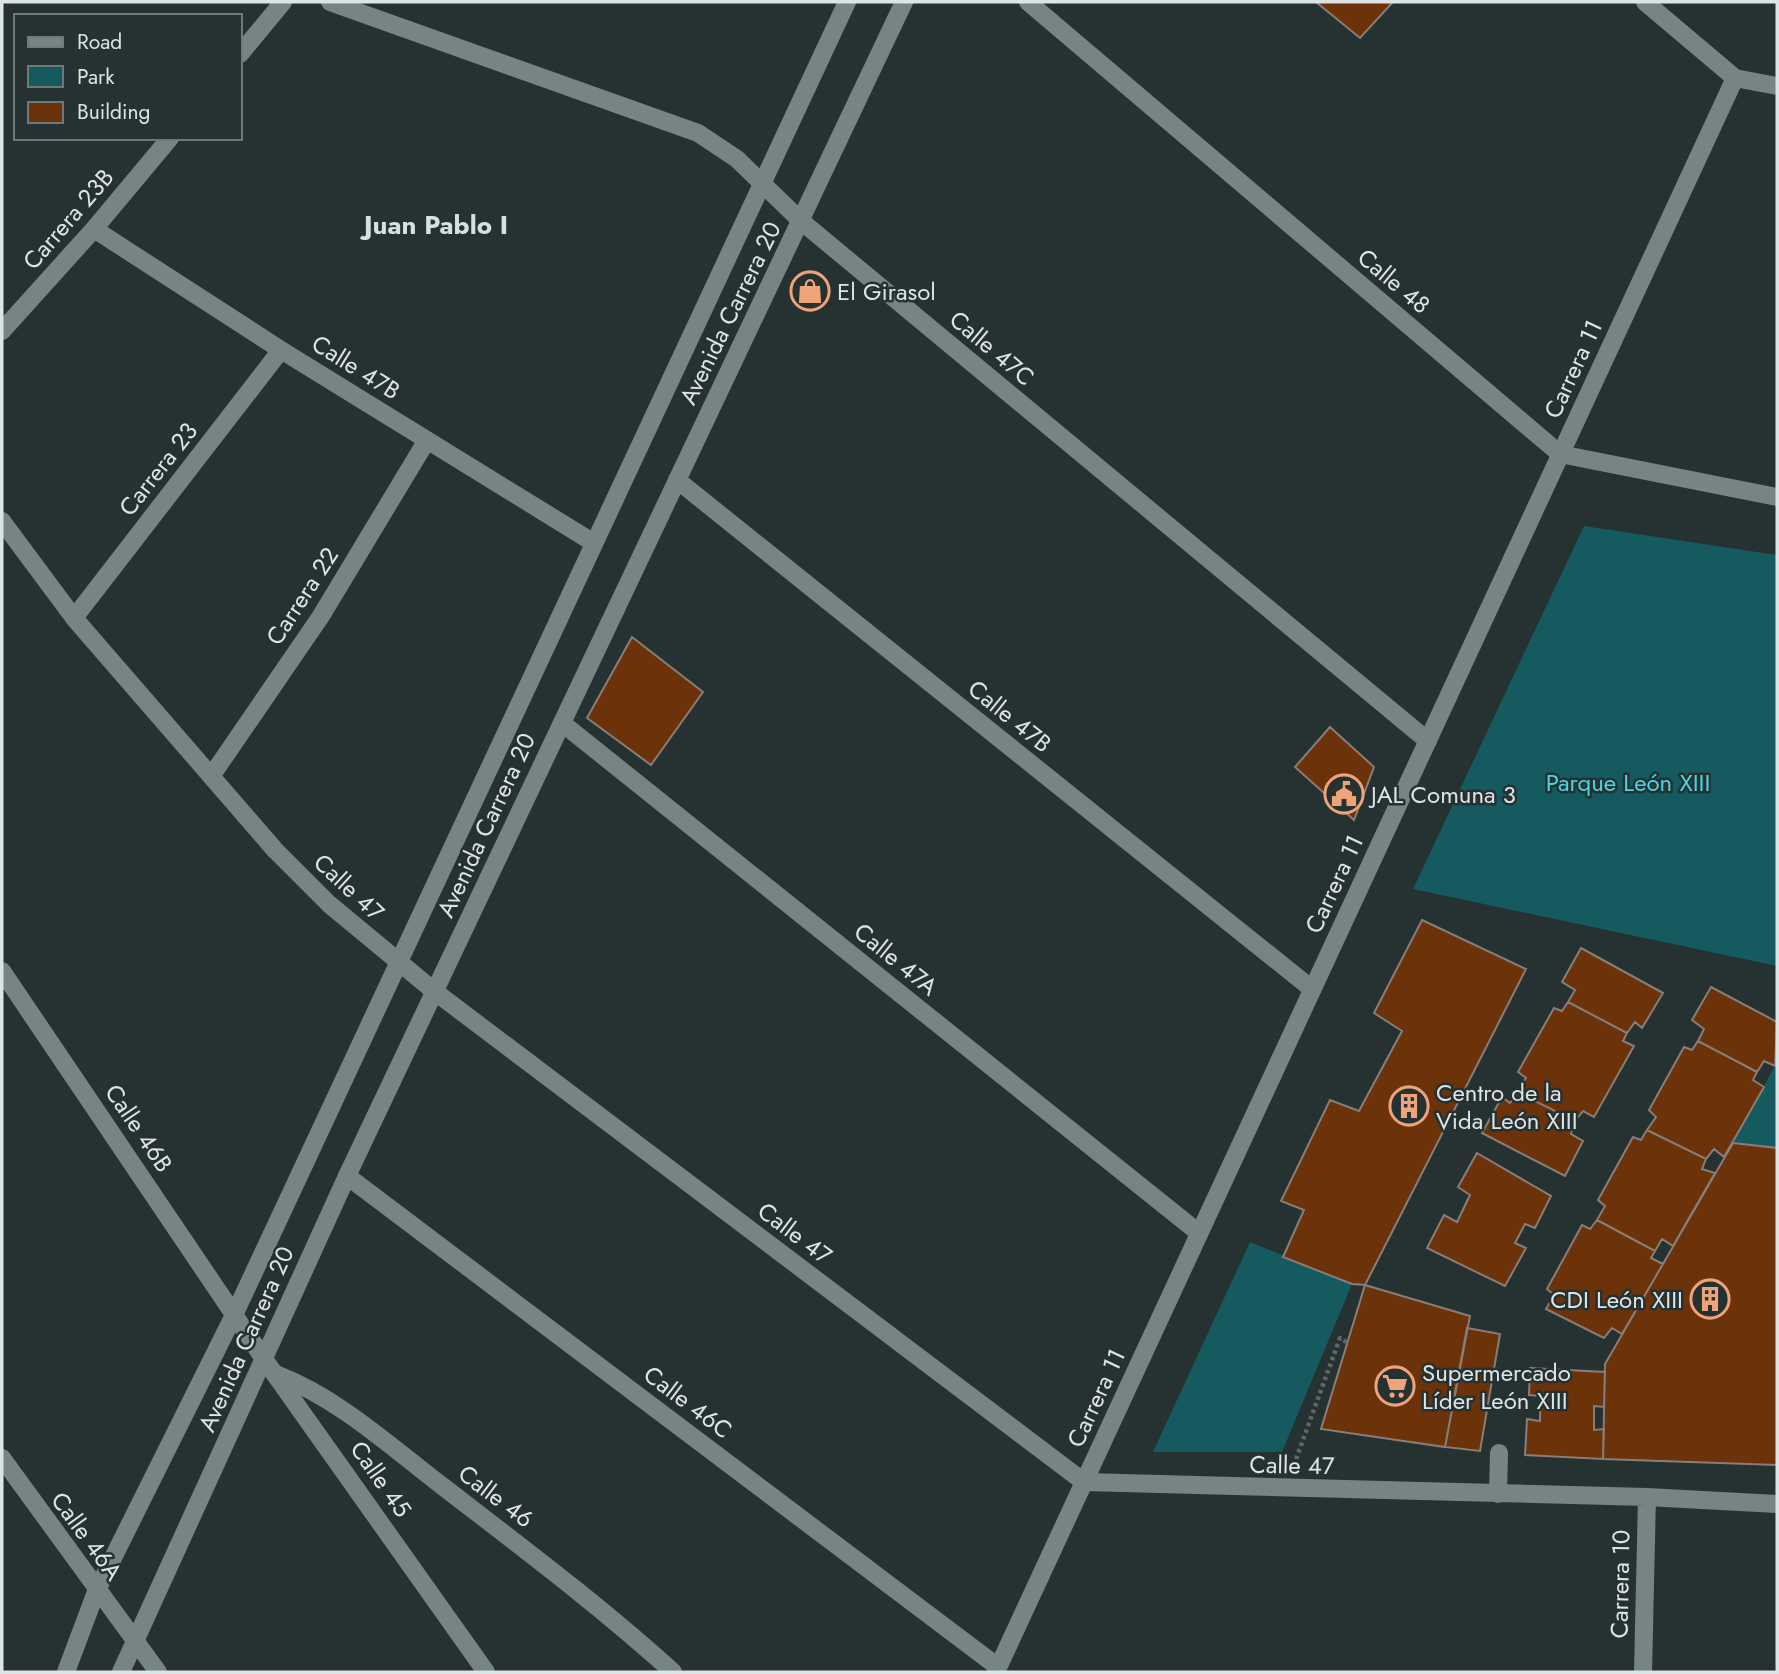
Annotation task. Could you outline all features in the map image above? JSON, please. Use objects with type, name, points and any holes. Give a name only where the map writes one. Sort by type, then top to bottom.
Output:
[{"type":"street","points":[[242,52],[283,2]]},
{"type":"street","name":"Calle 47C","points":[[330,2],[698,133],[737,159],[800,221],[1428,741]]},
{"type":"street","name":"Avenida Carrera 20","points":[[66,1672],[96,1592],[235,1313],[848,2]]},
{"type":"street","name":"Avenida Carrera 20","points":[[121,1672],[347,1176],[904,2]]},
{"type":"street","name":"Calle 48","points":[[1028,2],[1560,454],[1777,497]]},
{"type":"street","points":[[1645,2],[1735,78],[1777,86]]},
{"type":"street","name":"Carrera 11","points":[[997,1670],[1735,78]]},
{"type":"street","name":"Carrera 23B","points":[[2,331],[94,229],[168,140]]},
{"type":"street","name":"Calle 47B","points":[[94,229],[281,350],[594,543]]},
{"type":"street","name":"Carrera 23","points":[[74,618],[281,350]]},
{"type":"street","name":"Carrera 22","points":[[212,775],[321,616],[427,440]]},
{"type":"street","name":"Calle 47B","points":[[677,480],[1312,989]]},
{"type":"street","name":"Calle 47","points":[[2,521],[74,618],[275,850],[329,904],[434,991],[1084,1482],[1647,1497],[1777,1504]]},
{"type":"street","name":"Calle 47A","points":[[562,723],[1199,1234]]},
{"type":"street","name":"Calle 46B","points":[[2,971],[235,1313]]},
{"type":"street","name":"Calle 46C","points":[[347,1176],[997,1670]]},
{"type":"street","name":"Calle 45","points":[[235,1313],[264,1359],[278,1375],[486,1672]]},
{"type":"street","name":"Calle 46","points":[[278,1375],[302,1384],[366,1427],[604,1609],[673,1672]]},
{"type":"street","points":[[1498,1494],[1499,1453]]},
{"type":"street","name":"Calle 46A","points":[[2,1458],[96,1592],[136,1640],[158,1672]]},
{"type":"street","name":"Carrera 10","points":[[1643,1672],[1647,1497]]},
{"type":"path","points":[[1285,1489],[1340,1338],[1348,1343]]},
{"type":"green space","name":"Parque León XIII","points":[[1584,526],[1777,555],[1777,966],[1413,889]]},
{"type":"green space","points":[[1777,1062],[1777,1148],[1733,1143]]},
{"type":"green space","points":[[1250,1242],[1352,1284],[1282,1452],[1153,1452]]},
{"type":"building","points":[[1316,2],[1393,2],[1360,38]]},
{"type":"building","points":[[632,637],[703,692],[651,765],[587,718]]},
{"type":"building","name":"JAL Comuna 3","points":[[1330,727],[1374,767],[1354,820],[1295,767]]},
{"type":"building","name":"Centro de la Vida León XIII","points":[[1422,920],[1526,969],[1365,1285],[1352,1284],[1283,1257],[1304,1210],[1281,1201],[1330,1100],[1359,1111],[1402,1031],[1374,1013]]},
{"type":"building","points":[[1581,948],[1663,993],[1642,1028],[1635,1022],[1627,1033],[1568,1002],[1575,990],[1562,982]]},
{"type":"building","points":[[1711,987],[1777,1022],[1775,1066],[1764,1061],[1757,1072],[1698,1041],[1704,1029],[1692,1020]]},
{"type":"building","points":[[1568,1002],[1627,1033],[1623,1041],[1634,1046],[1594,1117],[1583,1111],[1575,1121],[1517,1092],[1526,1078],[1518,1072],[1554,1008],[1562,1011]]},
{"type":"building","points":[[1698,1041],[1757,1072],[1753,1080],[1764,1087],[1724,1157],[1714,1149],[1706,1159],[1647,1130],[1656,1117],[1649,1110],[1684,1047],[1692,1050]]},
{"type":"building","points":[[1517,1092],[1575,1121],[1571,1134],[1583,1141],[1565,1176],[1482,1133],[1502,1097],[1510,1103]]},
{"type":"building","points":[[1647,1130],[1706,1159],[1702,1169],[1715,1173],[1673,1246],[1662,1239],[1655,1251],[1597,1220],[1605,1206],[1598,1200],[1633,1137],[1641,1140]]},
{"type":"building","name":"CDI León XIII","points":[[1733,1143],[1777,1148],[1777,1465],[1603,1459],[1605,1364]]},
{"type":"building","points":[[1477,1153],[1551,1196],[1535,1228],[1525,1224],[1515,1243],[1526,1248],[1505,1286],[1427,1248],[1444,1215],[1457,1222],[1470,1195],[1458,1187]]},
{"type":"building","points":[[1597,1220],[1655,1251],[1651,1258],[1663,1264],[1622,1334],[1612,1328],[1604,1338],[1546,1309],[1554,1295],[1547,1289],[1582,1225],[1590,1229]]},
{"type":"building","name":"Supermercado Líder León XIII","points":[[1365,1285],[1470,1316],[1445,1447],[1321,1429]]},
{"type":"building","points":[[1467,1328],[1500,1334],[1480,1451],[1445,1447]]},
{"type":"building","points":[[1530,1368],[1605,1372],[1604,1407],[1594,1406],[1594,1430],[1604,1429],[1603,1459],[1525,1455],[1527,1419],[1540,1421],[1540,1396],[1529,1395]]},
{"type":"place","name":"El Girasol","points":[[810,291]]},
{"type":"place","name":"JAL Comuna 3","points":[[1344,794]]},
{"type":"place","name":"Centro de la Vida León XIII","points":[[1409,1106]]},
{"type":"place","name":"CDI León XIII","points":[[1710,1299]]},
{"type":"place","name":"Supermercado Líder León XIII","points":[[1395,1386]]},
{"type":"district","name":"Juan Pablo I","points":[[436,225]]}]
